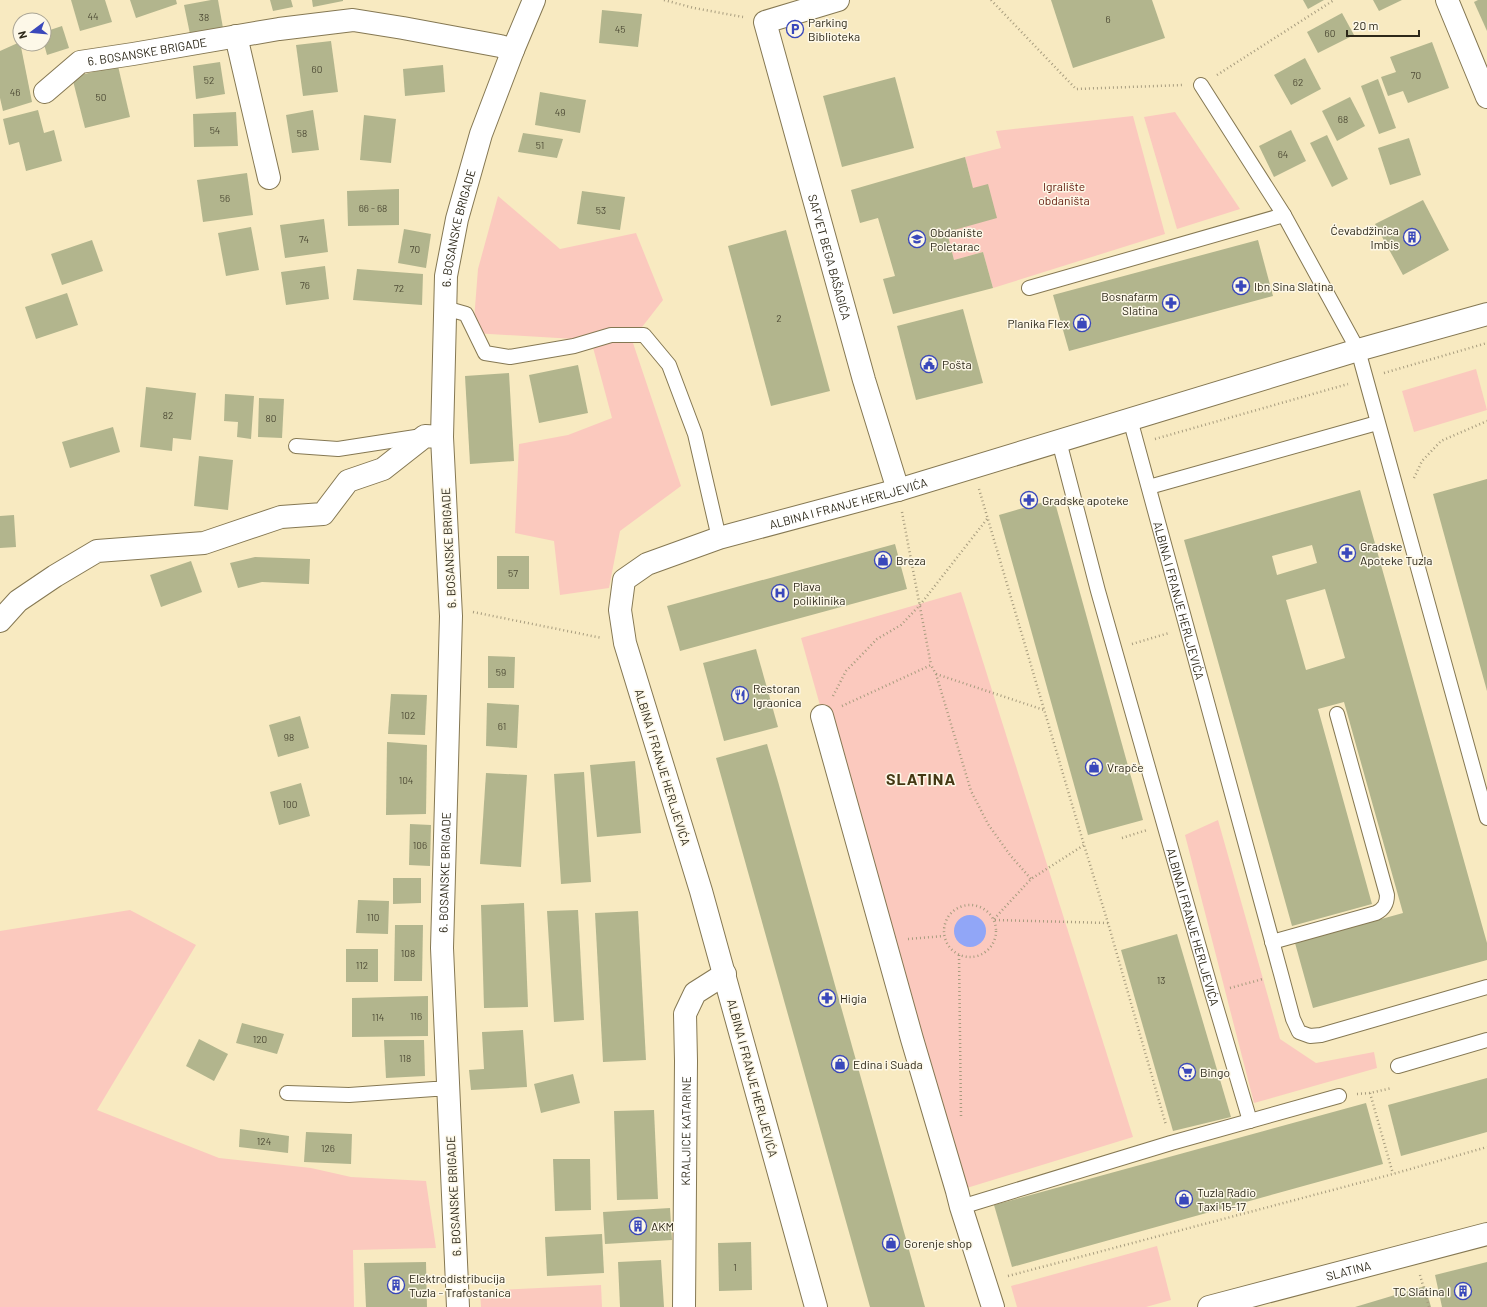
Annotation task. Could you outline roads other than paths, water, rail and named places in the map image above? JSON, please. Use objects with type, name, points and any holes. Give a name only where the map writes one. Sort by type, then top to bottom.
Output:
[{"type":"street","name":"6. BOSANSKE BRIGADE","points":[[458,1307],[442,948],[451,616],[434,437],[445,308],[446,276],[457,219],[481,134],[534,0]]},
{"type":"street","name":"SAFVET BEGA BAŠAGIĆA","points":[[838,0],[765,22],[864,380],[898,490]]},
{"type":"street","points":[[1447,0],[1487,97]]},
{"type":"street","name":"6. BOSANSKE BRIGADE","points":[[45,92],[80,62],[279,29],[353,20],[500,46],[513,50]]},
{"type":"street","points":[[236,36],[269,178]]},
{"type":"street","name":"ALBINA I FRANJE HERLJEVIĆA","points":[[816,1307],[702,891],[625,643],[620,610],[624,580],[647,564],[720,538],[898,490],[1358,350],[1487,314]]},
{"type":"street","points":[[0,621],[18,601],[55,576],[97,551],[204,543],[282,517],[323,514],[348,481],[383,469],[434,437]]},
{"type":"street","points":[[822,716],[961,1207],[993,1307]]},
{"type":"street","name":"KRALJICE KATARINE","points":[[684,1307],[685,1014],[695,993],[724,974]]},
{"type":"street","name":"SLATINA","points":[[1209,1307],[1487,1234]]},
{"type":"lane","points":[[1201,85],[1284,215],[1358,350],[1487,818]]},
{"type":"lane","points":[[1029,288],[1284,215]]},
{"type":"lane","points":[[445,308],[466,314],[485,353],[510,357],[574,346],[611,335],[644,335],[669,365],[693,427],[720,538]]},
{"type":"lane","name":"ALBINA I FRANJE HERLJEVIĆA","points":[[1130,420],[1280,974],[1293,1019],[1299,1032],[1310,1036],[1321,1035],[1487,987]]},
{"type":"lane","points":[[1149,487],[1377,423]]},
{"type":"lane","points":[[296,446],[338,449],[434,437]]},
{"type":"lane","name":"ALBINA I FRANJE HERLJEVIĆA","points":[[1059,441],[1114,649],[1250,1121]]},
{"type":"lane","points":[[1272,942],[1376,913],[1382,910],[1387,902],[1387,895],[1337,714]]},
{"type":"lane","points":[[1398,1066],[1487,1040]]},
{"type":"lane","points":[[287,1093],[349,1095],[434,1089],[448,1090]]},
{"type":"lane","points":[[961,1207],[1171,1143],[1339,1096]]},
{"type":"water","points":[[967,915],[973,915],[982,919],[986,931],[982,943],[973,947],[967,947],[958,943],[954,934],[954,928],[958,919]]},
{"type":"place","name":"Parking Biblioteka","points":[[795,29]]},
{"type":"place","name":"Ćevabdžinica Imbis","points":[[1412,237]]},
{"type":"place","name":"Obdanište Poletarac","points":[[917,239]]},
{"type":"place","name":"Ibn Sina Slatina","points":[[1241,286]]},
{"type":"place","name":"Bosnafarm Slatina","points":[[1171,303]]},
{"type":"place","name":"Planika Flex","points":[[1082,323]]},
{"type":"place","name":"Pošta","points":[[929,364]]},
{"type":"place","name":"Gradske apoteke","points":[[1029,500]]},
{"type":"place","name":"Gradske Apoteke Tuzla","points":[[1347,553]]},
{"type":"place","name":"Breza","points":[[883,560]]},
{"type":"place","name":"Plava poliklinika","points":[[780,593]]},
{"type":"place","name":"Restoran Igraonica","points":[[740,695]]},
{"type":"place","name":"Vrapče","points":[[1094,767]]},
{"type":"place","name":"Higia","points":[[827,998]]},
{"type":"place","name":"Edina i Suada","points":[[840,1064]]},
{"type":"place","name":"Bingo","points":[[1187,1072]]},
{"type":"place","name":"Tuzla Radio Taxi 15-17","points":[[1184,1199]]},
{"type":"place","name":"AKM","points":[[638,1226]]},
{"type":"place","name":"Gorenje shop","points":[[891,1243]]},
{"type":"place","name":"Elektrodistribucija Tuzla - Trafostanica","points":[[396,1285]]},
{"type":"place","name":"TC Slatina I","points":[[1463,1291]]},
{"type":"district","name":"SLATINA","points":[[921,778]]},
{"type":"park label","name":"Igralište obdaništa","points":[[1064,193]]}]
